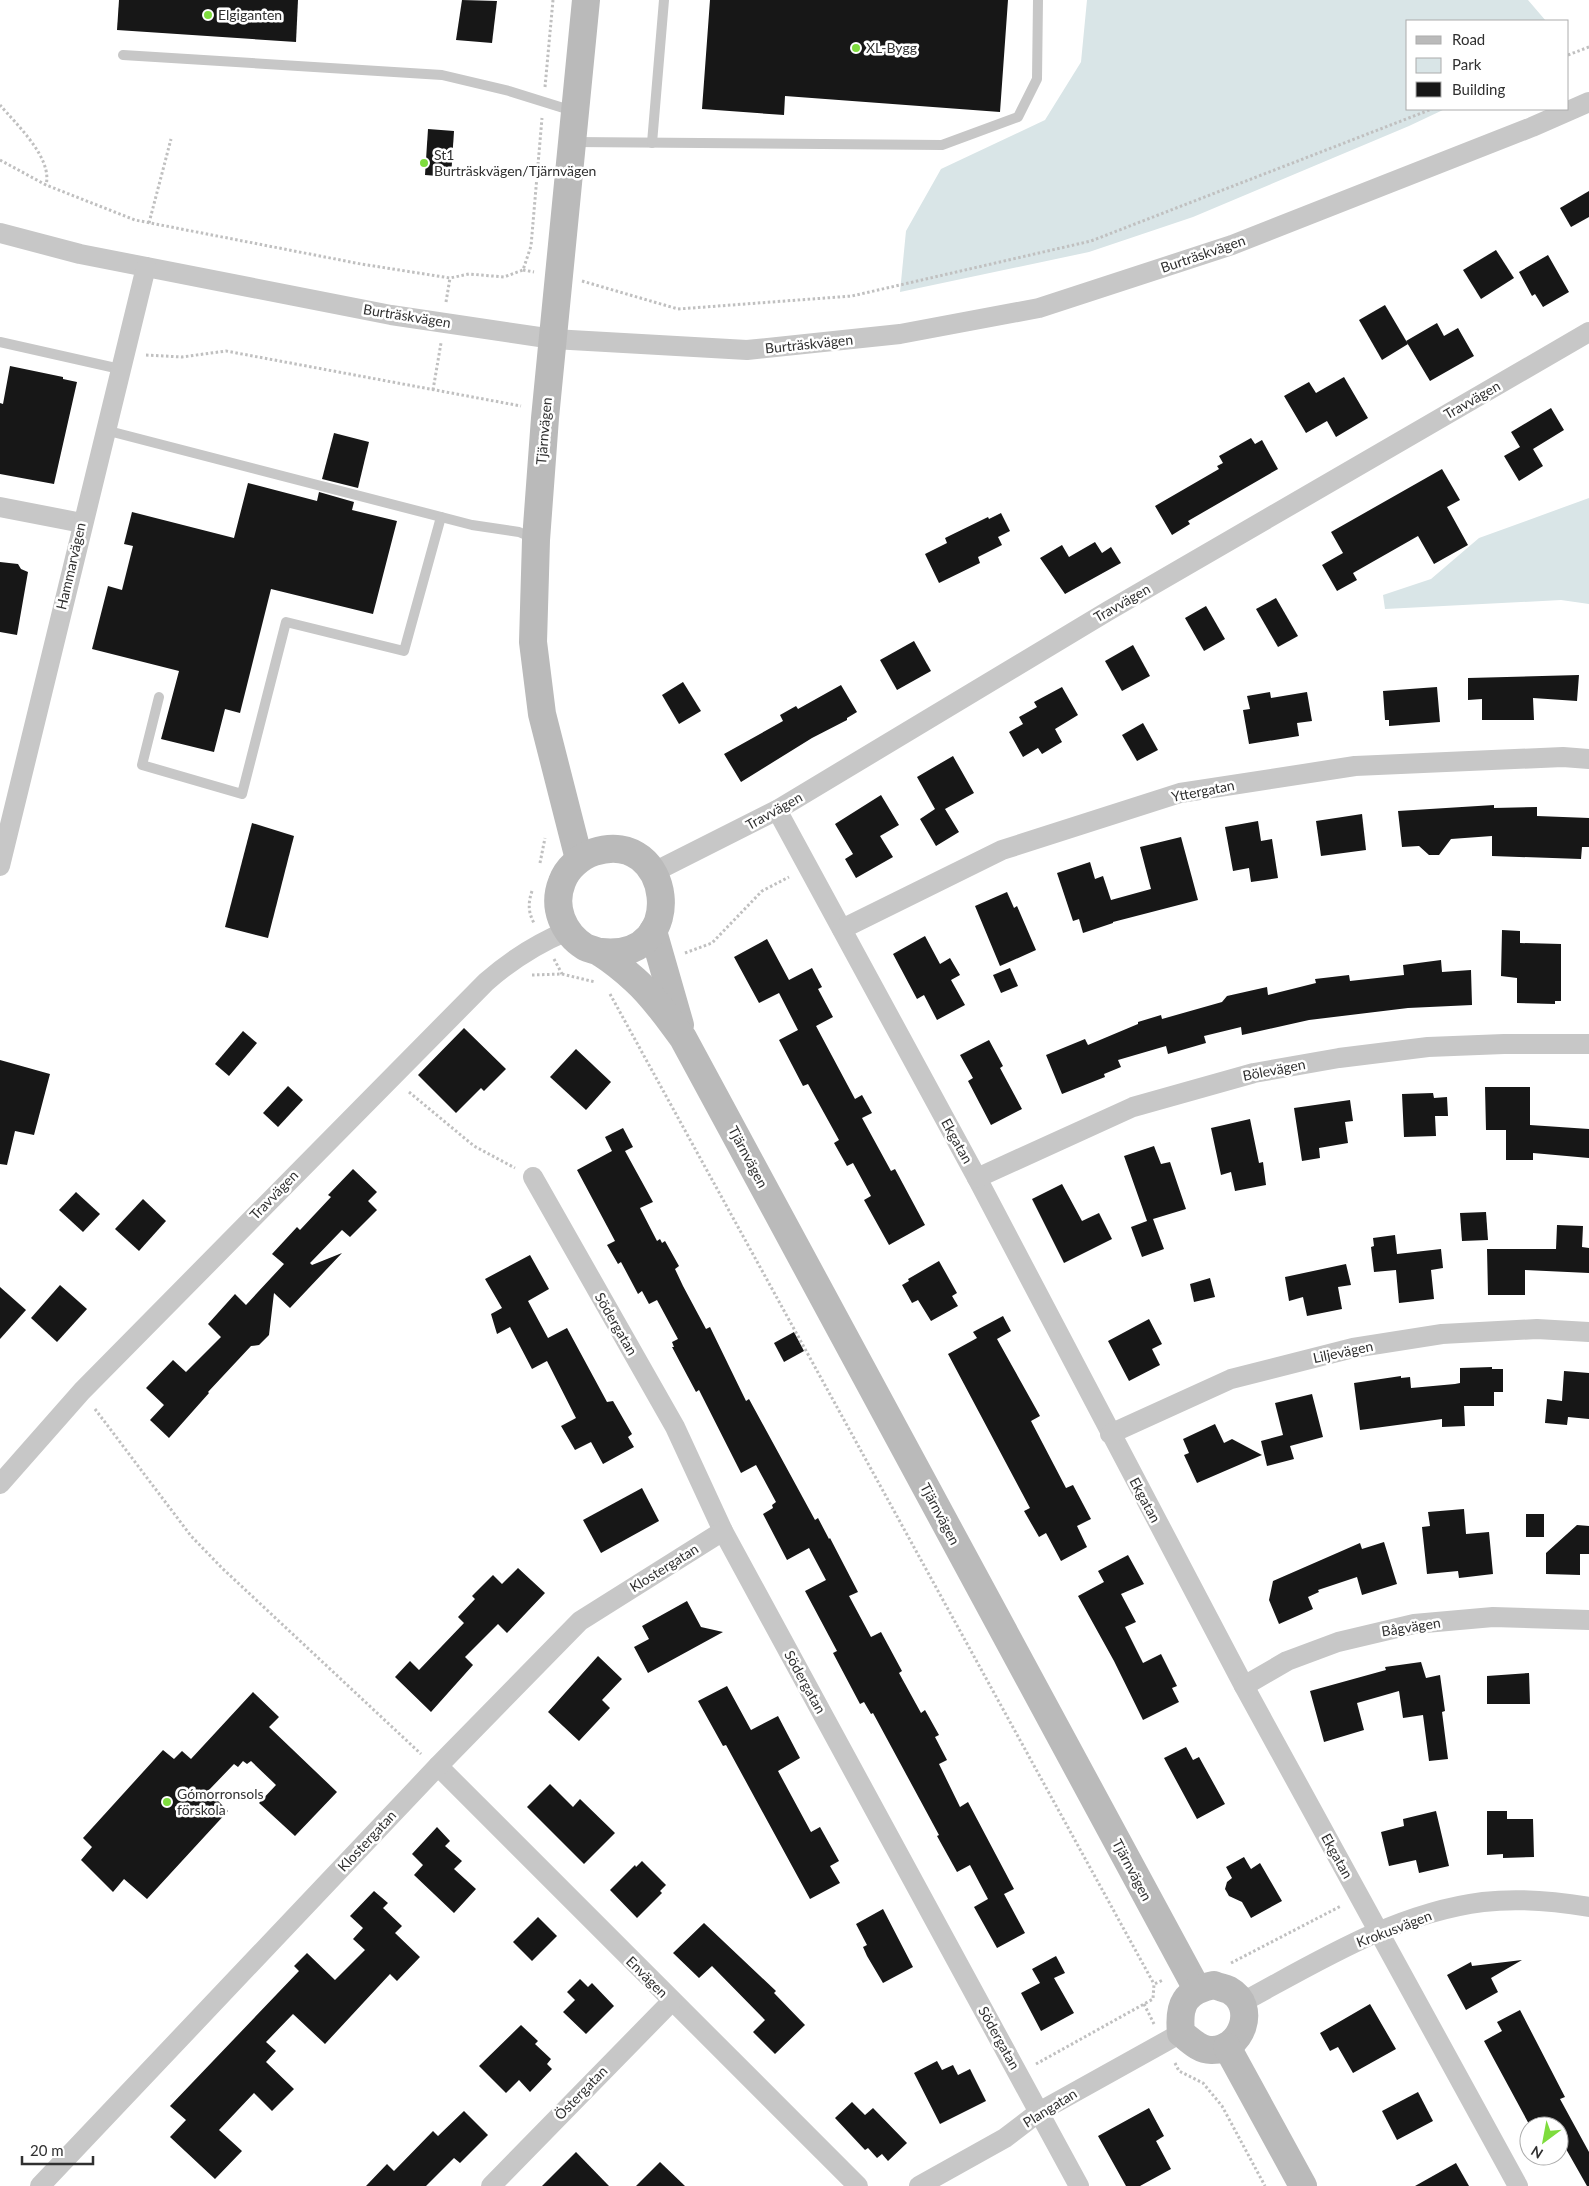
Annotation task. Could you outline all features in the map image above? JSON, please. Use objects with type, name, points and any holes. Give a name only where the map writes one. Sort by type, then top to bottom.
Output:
[{"type":"street","name":"Tjärnvägen","points":[[580,859],[541,705],[532,642],[536,540],[553,339],[586,0]]},
{"type":"street","name":"Burträskvägen","points":[[0,233],[80,254],[391,315],[553,339],[747,350],[900,334],[1038,308],[1232,245],[1532,127],[1589,102]]},
{"type":"street","name":"Hammarvägen","points":[[0,866],[82,523],[146,267]]},
{"type":"street","name":"Travvägen","points":[[654,872],[777,810],[1108,611],[1589,332]]},
{"type":"street","points":[[0,507],[82,523]]},
{"type":"street","name":"Yttergatan","points":[[842,929],[1002,850],[1180,793],[1355,766],[1563,757],[1589,759]]},
{"type":"street","name":"Ekgatan","points":[[777,810],[977,1178],[1244,1686],[1518,2186]]},
{"type":"street","points":[[600,850],[616,850],[633,854],[654,872],[662,898],[661,914],[653,931],[646,939],[631,949],[620,952],[601,952],[584,947],[567,931],[560,914],[558,896],[566,872],[580,859],[600,850]]},
{"type":"street","name":"Travvägen","points":[[0,1484],[82,1391],[391,1077],[508,962],[543,941],[567,931]]},
{"type":"street","name":"Tjärnvägen","points":[[653,931],[683,1038]]},
{"type":"street","name":"Tjärnvägen","points":[[601,952],[634,979],[654,1000],[683,1038],[1197,1988]]},
{"type":"street","name":"Bölevägen","points":[[977,1178],[1133,1108],[1254,1073],[1339,1058],[1428,1047],[1504,1044],[1589,1044]]},
{"type":"street","name":"Södergatan","points":[[533,1177],[674,1427],[724,1531],[1080,2186]]},
{"type":"street","name":"Liljevägen","points":[[1110,1434],[1231,1379],[1353,1348],[1442,1334],[1537,1328],[1589,1332]]},
{"type":"street","name":"Klostergatan","points":[[40,2186],[438,1766],[580,1621],[724,1531]]},
{"type":"street","name":"Bågvägen","points":[[1244,1686],[1288,1661],[1338,1642],[1414,1624],[1493,1617],[1589,1620]]},
{"type":"street","name":"Envägen","points":[[438,1766],[858,2186]]},
{"type":"street","name":"Krokusvägen","points":[[1241,2003],[1337,1951],[1416,1917],[1482,1902],[1554,1901],[1589,1907]]},
{"type":"street","points":[[1214,1985],[1230,1991],[1241,2003],[1245,2020],[1239,2036],[1227,2047],[1210,2050],[1173,2038],[1185,2000],[1197,1988],[1214,1985]]},
{"type":"street","name":"Östergatan","points":[[491,2186],[672,2001]]},
{"type":"street","name":"Plangatan","points":[[920,2186],[1005,2138],[1039,2112],[1173,2038]]},
{"type":"street","points":[[1227,2047],[1303,2186]]},
{"type":"lane","points":[[652,143],[664,0]]},
{"type":"lane","points":[[573,142],[942,145],[1018,117],[1037,79],[1038,0]]},
{"type":"lane","points":[[122,55],[442,75],[544,101],[576,112]]},
{"type":"lane","points":[[0,345],[120,368]]},
{"type":"lane","points":[[105,430],[472,525],[519,532],[536,540]]},
{"type":"lane","points":[[159,697],[142,765],[242,794],[286,622],[404,651],[441,517]]},
{"type":"path","points":[[522,270],[531,246],[553,0]]},
{"type":"path","points":[[1569,55],[1589,47]]},
{"type":"path","points":[[0,105],[39,151],[48,178],[46,185]]},
{"type":"path","points":[[0,160],[46,185],[135,220],[361,264],[450,278],[469,274],[504,277],[522,270],[594,283],[678,309],[852,296],[1091,241],[1429,110]]},
{"type":"path","points":[[149,223],[171,139]]},
{"type":"path","points":[[609,991],[1154,1984]]},
{"type":"path","points":[[391,1077],[474,1146],[533,1177]]},
{"type":"path","points":[[82,1391],[191,1536],[222,1568],[398,1733],[438,1766]]},
{"type":"path","points":[[1144,2004],[1173,2038],[1179,2070],[1203,2083],[1222,2106],[1265,2186]]},
{"type":"green space","points":[[1087,0],[1528,0],[1545,20],[1406,20],[1406,110],[1443,110],[1193,217],[1089,252],[900,292],[906,231],[941,169],[1045,120],[1081,62]]},
{"type":"green space","points":[[1589,498],[1589,604],[1561,600],[1385,609],[1383,595],[1431,579],[1479,538]]},
{"type":"building","name":"Elgiganten","points":[[119,0],[298,0],[296,42],[117,30]]},
{"type":"building","points":[[462,0],[497,1],[492,43],[456,40]]},
{"type":"building","name":"XL-Bygg","points":[[710,0],[1008,0],[1000,112],[785,96],[784,115],[702,109]]},
{"type":"building","points":[[428,129],[454,131],[451,177],[425,175]]},
{"type":"building","points":[[1589,191],[1589,217],[1571,227],[1560,208]]},
{"type":"building","points":[[1496,250],[1514,278],[1481,299],[1463,270]]},
{"type":"building","points":[[1548,255],[1569,292],[1543,307],[1535,294],[1532,296],[1519,272]]},
{"type":"building","points":[[1385,305],[1408,344],[1382,360],[1359,320]]},
{"type":"building","points":[[1437,323],[1444,336],[1458,328],[1474,356],[1430,381],[1406,341]]},
{"type":"building","points":[[10,366],[63,377],[63,379],[77,382],[54,484],[0,474],[0,403],[3,404]]},
{"type":"building","points":[[1344,377],[1368,418],[1336,437],[1327,421],[1306,433],[1284,396],[1309,382],[1316,393]]},
{"type":"building","points":[[1551,408],[1564,430],[1533,449],[1543,466],[1519,481],[1504,456],[1520,447],[1511,432]]},
{"type":"building","points":[[334,433],[369,442],[358,488],[322,479]]},
{"type":"building","points":[[1251,438],[1255,444],[1262,440],[1278,469],[1188,521],[1190,524],[1172,535],[1155,506],[1219,469],[1217,466],[1223,463],[1219,456]]},
{"type":"building","points":[[1442,469],[1460,500],[1447,507],[1468,545],[1434,564],[1418,536],[1353,573],[1357,580],[1337,591],[1322,565],[1343,553],[1331,532]]},
{"type":"building","points":[[248,483],[317,501],[319,492],[354,502],[352,510],[397,521],[373,614],[271,589],[240,713],[225,709],[214,752],[161,739],[179,671],[92,649],[108,586],[122,590],[133,546],[124,544],[132,512],[234,538]]},
{"type":"building","points":[[1001,513],[1010,531],[998,537],[1002,545],[978,557],[980,563],[939,583],[925,554],[947,543],[945,538],[988,517],[989,519]]},
{"type":"building","points":[[1095,542],[1102,553],[1111,547],[1121,563],[1065,594],[1040,558],[1062,545],[1069,557]]},
{"type":"building","points":[[0,562],[18,564],[21,569],[28,572],[17,635],[0,632]]},
{"type":"building","points":[[1276,598],[1298,636],[1278,647],[1256,609]]},
{"type":"building","points":[[1206,606],[1225,639],[1204,651],[1185,618]]},
{"type":"building","points":[[914,641],[931,671],[897,690],[880,660]]},
{"type":"building","points":[[1133,645],[1150,676],[1122,691],[1105,661]]},
{"type":"building","points":[[1579,675],[1577,701],[1533,698],[1534,720],[1482,720],[1482,699],[1468,700],[1468,678]]},
{"type":"building","points":[[683,682],[701,711],[679,724],[662,695]]},
{"type":"building","points":[[841,685],[857,712],[847,718],[847,720],[812,738],[741,782],[724,754],[783,721],[780,715],[796,706],[798,709]]},
{"type":"building","points":[[1062,687],[1078,715],[1055,729],[1062,742],[1042,754],[1038,748],[1023,757],[1009,732],[1023,724],[1019,717],[1037,707],[1034,702]]},
{"type":"building","points":[[1437,687],[1440,722],[1389,726],[1389,720],[1385,720],[1383,691]]},
{"type":"building","points":[[1270,692],[1271,698],[1307,692],[1312,721],[1297,723],[1299,736],[1249,744],[1243,710],[1250,709],[1247,696]]},
{"type":"building","points":[[1143,723],[1158,750],[1137,761],[1122,735]]},
{"type":"building","points":[[953,756],[974,793],[945,809],[959,832],[936,846],[920,819],[935,809],[917,777]]},
{"type":"building","points":[[881,795],[899,825],[880,836],[893,857],[856,878],[845,859],[853,854],[835,824]]},
{"type":"building","points":[[1494,805],[1494,808],[1537,807],[1537,816],[1589,818],[1589,847],[1582,847],[1581,859],[1492,856],[1492,836],[1451,839],[1439,855],[1429,855],[1419,846],[1402,847],[1398,811]]},
{"type":"building","points":[[1362,814],[1366,850],[1321,856],[1316,821]]},
{"type":"building","points":[[1258,821],[1261,841],[1272,839],[1278,878],[1251,882],[1249,868],[1233,871],[1225,827]]},
{"type":"building","points":[[252,823],[294,836],[268,938],[225,927]]},
{"type":"building","points":[[1181,837],[1198,900],[1113,922],[1083,933],[1079,919],[1073,921],[1057,873],[1090,862],[1095,879],[1103,876],[1111,900],[1151,889],[1140,847]]},
{"type":"building","points":[[1007,892],[1014,908],[1017,906],[1036,950],[1000,966],[975,906]]},
{"type":"building","points":[[1502,930],[1520,931],[1520,943],[1561,944],[1561,1001],[1555,1001],[1555,1004],[1517,1003],[1517,978],[1501,976]]},
{"type":"building","points":[[925,936],[940,964],[950,958],[960,975],[951,980],[965,1005],[937,1020],[924,995],[917,999],[893,954]]},
{"type":"building","points":[[767,939],[789,980],[812,968],[822,987],[818,989],[833,1017],[816,1026],[855,1099],[862,1095],[872,1113],[862,1118],[891,1171],[895,1169],[925,1225],[889,1245],[864,1200],[871,1196],[853,1163],[847,1166],[834,1143],[839,1140],[808,1084],[803,1086],[779,1040],[798,1030],[779,993],[759,1003],[734,957]]},
{"type":"building","points":[[1441,960],[1442,972],[1471,970],[1472,1005],[1408,1008],[1309,1020],[1242,1035],[1241,1027],[1204,1036],[1206,1043],[1168,1054],[1166,1046],[1118,1060],[1121,1067],[1104,1074],[1105,1077],[1062,1094],[1046,1055],[1085,1039],[1088,1045],[1138,1024],[1138,1022],[1161,1015],[1162,1019],[1222,1002],[1227,996],[1267,987],[1268,995],[1316,983],[1315,979],[1349,975],[1350,981],[1404,975],[1403,965]]},
{"type":"building","points":[[1010,968],[1018,986],[1001,993],[993,975]]},
{"type":"building","points":[[464,1028],[506,1069],[484,1091],[481,1088],[456,1113],[418,1075]]},
{"type":"building","points":[[243,1031],[257,1043],[229,1076],[215,1064]]},
{"type":"building","points":[[989,1040],[1003,1066],[1000,1068],[1022,1109],[991,1125],[968,1081],[973,1078],[960,1055]]},
{"type":"building","points":[[576,1049],[611,1082],[586,1110],[550,1077]]},
{"type":"building","points":[[0,1060],[50,1074],[34,1135],[15,1131],[7,1165],[0,1164]]},
{"type":"building","points":[[288,1086],[303,1100],[278,1127],[263,1113]]},
{"type":"building","points":[[1485,1087],[1530,1087],[1530,1125],[1589,1129],[1589,1158],[1533,1153],[1533,1160],[1506,1160],[1506,1130],[1486,1130]]},
{"type":"building","points":[[1433,1093],[1434,1098],[1447,1097],[1448,1116],[1435,1116],[1436,1136],[1404,1137],[1402,1094]]},
{"type":"building","points":[[1350,1100],[1353,1121],[1345,1122],[1348,1143],[1319,1148],[1320,1158],[1302,1161],[1294,1108]]},
{"type":"building","points":[[1250,1119],[1259,1163],[1263,1162],[1266,1185],[1235,1191],[1231,1172],[1221,1175],[1211,1128]]},
{"type":"building","points":[[623,1128],[633,1147],[625,1151],[653,1202],[640,1208],[657,1241],[660,1239],[662,1243],[665,1241],[679,1266],[675,1269],[683,1286],[706,1329],[710,1327],[746,1401],[749,1399],[815,1520],[818,1518],[830,1538],[858,1592],[849,1596],[871,1637],[881,1632],[902,1671],[899,1673],[921,1713],[925,1710],[939,1735],[935,1737],[947,1760],[939,1764],[960,1807],[968,1802],[1014,1889],[1004,1894],[1025,1933],[997,1948],[974,1907],[988,1899],[970,1865],[957,1872],[873,1713],[871,1714],[864,1702],[860,1704],[833,1653],[837,1651],[805,1591],[826,1580],[809,1548],[787,1560],[763,1514],[773,1508],[772,1505],[776,1502],[756,1465],[741,1473],[699,1390],[696,1392],[672,1347],[674,1347],[672,1342],[678,1339],[657,1300],[649,1304],[642,1291],[638,1294],[621,1262],[618,1264],[607,1245],[615,1241],[577,1170],[612,1151],[605,1137]]},
{"type":"building","points":[[1154,1146],[1161,1164],[1170,1162],[1186,1209],[1153,1219],[1164,1249],[1142,1257],[1131,1227],[1147,1221],[1124,1156]]},
{"type":"building","points":[[353,1169],[377,1192],[368,1201],[377,1210],[350,1237],[342,1230],[310,1263],[312,1265],[342,1253],[290,1308],[274,1293],[269,1335],[259,1345],[251,1346],[169,1438],[150,1420],[164,1405],[146,1388],[173,1360],[186,1372],[221,1337],[208,1324],[235,1294],[246,1305],[284,1264],[272,1254],[297,1227],[300,1230],[331,1197],[328,1195]]},
{"type":"building","points":[[1062,1184],[1082,1221],[1099,1213],[1112,1239],[1064,1263],[1032,1199]]},
{"type":"building","points":[[76,1192],[100,1214],[83,1232],[59,1210]]},
{"type":"building","points":[[143,1199],[166,1221],[139,1251],[115,1229]]},
{"type":"building","points":[[1486,1212],[1488,1240],[1462,1241],[1460,1213]]},
{"type":"building","points":[[1557,1225],[1583,1226],[1582,1247],[1589,1248],[1589,1273],[1525,1270],[1525,1295],[1488,1295],[1487,1249],[1556,1249]]},
{"type":"building","points":[[1395,1235],[1397,1254],[1441,1249],[1443,1268],[1431,1270],[1434,1299],[1399,1303],[1396,1270],[1374,1272],[1371,1247],[1374,1246],[1373,1238]]},
{"type":"building","points":[[530,1255],[549,1289],[528,1301],[548,1338],[567,1328],[607,1402],[613,1401],[632,1434],[628,1437],[634,1447],[603,1464],[591,1442],[575,1450],[561,1426],[576,1418],[547,1361],[532,1369],[510,1327],[497,1334],[491,1314],[502,1308],[485,1279]]},
{"type":"building","points":[[939,1261],[957,1293],[952,1296],[958,1306],[931,1321],[918,1300],[912,1303],[902,1285],[909,1281],[908,1279]]},
{"type":"building","points":[[1346,1264],[1351,1285],[1338,1287],[1342,1309],[1307,1316],[1303,1297],[1289,1301],[1285,1277]]},
{"type":"building","points":[[1210,1278],[1215,1297],[1194,1302],[1190,1284]]},
{"type":"building","points":[[60,1285],[87,1309],[57,1342],[31,1318]]},
{"type":"building","points":[[0,1287],[26,1310],[0,1339]]},
{"type":"building","points":[[1003,1316],[1011,1331],[997,1339],[1040,1416],[1031,1421],[1066,1488],[1073,1485],[1091,1519],[1077,1526],[1087,1547],[1061,1561],[1046,1533],[1039,1537],[1024,1511],[1030,1508],[948,1354],[977,1338],[973,1332]]},
{"type":"building","points":[[1149,1319],[1162,1344],[1152,1349],[1160,1365],[1129,1381],[1108,1341]]},
{"type":"building","points":[[794,1332],[804,1351],[784,1362],[774,1343]]},
{"type":"building","points":[[1492,1367],[1492,1369],[1503,1369],[1503,1392],[1494,1392],[1494,1406],[1464,1406],[1465,1426],[1442,1427],[1442,1419],[1360,1430],[1354,1383],[1401,1376],[1401,1378],[1410,1377],[1411,1388],[1455,1384],[1460,1383],[1460,1368]]},
{"type":"building","points":[[1564,1371],[1589,1373],[1589,1419],[1568,1417],[1567,1425],[1545,1423],[1547,1399],[1562,1401]]},
{"type":"building","points":[[1312,1394],[1323,1437],[1290,1446],[1294,1459],[1267,1466],[1261,1441],[1283,1435],[1275,1403]]},
{"type":"building","points":[[1215,1424],[1224,1443],[1232,1439],[1262,1455],[1197,1483],[1184,1455],[1189,1453],[1183,1439]]},
{"type":"building","points":[[642,1488],[659,1521],[601,1553],[583,1520]]},
{"type":"building","points":[[1464,1509],[1466,1534],[1489,1532],[1493,1574],[1459,1578],[1458,1571],[1427,1574],[1422,1527],[1430,1526],[1428,1512]]},
{"type":"building","points":[[1526,1514],[1544,1514],[1544,1537],[1526,1537]]},
{"type":"building","points":[[1577,1525],[1589,1526],[1589,1554],[1580,1554],[1580,1575],[1546,1574],[1546,1553]]},
{"type":"building","points":[[1384,1542],[1397,1584],[1362,1595],[1357,1577],[1318,1590],[1319,1592],[1308,1597],[1313,1609],[1279,1624],[1269,1600],[1273,1581],[1360,1543],[1362,1549]]},
{"type":"building","points":[[1128,1555],[1144,1584],[1121,1594],[1136,1622],[1125,1627],[1143,1663],[1161,1654],[1177,1686],[1172,1688],[1179,1702],[1143,1720],[1114,1661],[1078,1596],[1104,1582],[1098,1571]]},
{"type":"building","points":[[518,1568],[545,1593],[507,1633],[498,1624],[465,1657],[473,1665],[431,1712],[395,1677],[410,1661],[419,1670],[464,1623],[458,1617],[475,1599],[472,1596],[493,1575],[502,1584]]},
{"type":"building","points":[[687,1601],[701,1627],[723,1632],[648,1673],[634,1647],[649,1639],[642,1626]]},
{"type":"building","points":[[598,1656],[622,1679],[602,1700],[610,1708],[579,1741],[548,1712]]},
{"type":"building","points":[[1421,1662],[1426,1678],[1440,1675],[1445,1711],[1442,1712],[1448,1759],[1429,1761],[1423,1715],[1403,1718],[1399,1691],[1357,1703],[1364,1730],[1324,1742],[1310,1691],[1386,1670],[1385,1667]]},
{"type":"building","points":[[1529,1673],[1530,1704],[1487,1704],[1487,1676]]},
{"type":"building","points":[[727,1686],[751,1730],[778,1716],[800,1758],[778,1771],[811,1832],[820,1827],[839,1861],[830,1866],[840,1883],[810,1899],[726,1745],[723,1746],[698,1701]]},
{"type":"building","name":"Gómorronsols förskola","points":[[253,1692],[279,1717],[269,1727],[337,1792],[295,1836],[259,1803],[276,1785],[251,1761],[247,1764],[243,1761],[238,1767],[234,1764],[208,1791],[228,1811],[147,1899],[124,1879],[113,1892],[81,1860],[92,1847],[83,1838],[163,1750],[174,1759],[182,1751],[191,1759]]},
{"type":"building","points":[[1186,1747],[1193,1760],[1199,1757],[1225,1804],[1197,1819],[1164,1758]]},
{"type":"building","points":[[550,1784],[573,1807],[580,1799],[615,1833],[584,1864],[527,1807]]},
{"type":"building","points":[[1436,1811],[1449,1866],[1419,1873],[1416,1860],[1389,1866],[1381,1832],[1404,1826],[1403,1819]]},
{"type":"building","points":[[1487,1811],[1507,1811],[1507,1819],[1533,1819],[1534,1857],[1503,1858],[1503,1854],[1487,1855]]},
{"type":"building","points":[[437,1827],[450,1841],[445,1846],[462,1861],[454,1869],[476,1889],[454,1913],[414,1875],[423,1865],[412,1854]]},
{"type":"building","points":[[1244,1857],[1251,1869],[1260,1863],[1282,1901],[1251,1918],[1242,1902],[1229,1896],[1225,1889],[1227,1882],[1232,1878],[1226,1867]]},
{"type":"building","points":[[642,1861],[666,1885],[660,1891],[662,1893],[637,1918],[610,1890],[635,1865],[636,1867]]},
{"type":"building","points":[[374,1891],[388,1903],[383,1908],[402,1926],[395,1933],[420,1957],[397,1981],[390,1974],[325,2044],[293,2014],[266,2042],[276,2051],[266,2062],[294,2089],[272,2111],[254,2093],[219,2130],[242,2151],[215,2179],[170,2137],[186,2120],[170,2106],[299,1971],[294,1966],[307,1953],[335,1980],[365,1950],[353,1939],[363,1928],[350,1916]]},
{"type":"building","points":[[883,1909],[913,1967],[883,1983],[867,1956],[863,1947],[867,1945],[856,1924]]},
{"type":"building","points":[[538,1917],[557,1936],[532,1961],[513,1942]]},
{"type":"building","points":[[704,1923],[776,1991],[774,1993],[805,2025],[775,2054],[753,2032],[765,2020],[712,1966],[699,1978],[673,1953]]},
{"type":"building","points":[[1056,1956],[1065,1973],[1054,1978],[1074,2013],[1041,2031],[1021,1993],[1040,1983],[1032,1969]]},
{"type":"building","points":[[1522,1960],[1491,1978],[1498,1992],[1466,2010],[1447,1975],[1471,1962],[1472,1966]]},
{"type":"building","points":[[580,1979],[588,1987],[592,1983],[614,2006],[586,2034],[563,2012],[575,2000],[567,1992]]},
{"type":"building","points":[[1370,2004],[1396,2049],[1353,2073],[1338,2047],[1330,2051],[1320,2033]]},
{"type":"building","points":[[1520,2010],[1565,2097],[1560,2099],[1589,2152],[1589,2186],[1587,2186],[1569,2154],[1569,2116],[1525,2116],[1484,2041],[1502,2031],[1497,2022]]},
{"type":"building","points":[[521,2025],[538,2041],[535,2044],[551,2059],[547,2064],[552,2069],[530,2092],[519,2080],[506,2093],[479,2066]]},
{"type":"building","points":[[937,2061],[942,2070],[953,2065],[958,2075],[970,2069],[986,2101],[940,2124],[914,2073]]},
{"type":"building","points":[[1418,2092],[1433,2121],[1397,2140],[1382,2111]]},
{"type":"building","points":[[852,2102],[865,2115],[873,2108],[907,2143],[888,2161],[882,2154],[877,2158],[868,2148],[865,2150],[835,2118]]},
{"type":"building","points":[[1149,2108],[1164,2136],[1156,2141],[1171,2169],[1140,2186],[1126,2186],[1098,2136]]},
{"type":"building","points":[[464,2111],[488,2135],[460,2163],[454,2158],[426,2186],[366,2186],[387,2164],[394,2171],[433,2131],[438,2136]]},
{"type":"building","points":[[576,2152],[609,2186],[542,2186]]},
{"type":"building","points":[[660,2162],[685,2186],[636,2186]]},
{"type":"building","points":[[1456,2163],[1469,2186],[1415,2186]]},
{"type":"place","name":"Elgiganten","points":[[208,15]]},
{"type":"place","name":"XL-Bygg","points":[[856,48]]},
{"type":"place","name":"St1 Burträskvägen/Tjärnvägen","points":[[424,163]]},
{"type":"place","name":"Gómorronsols förskola","points":[[167,1802]]}]
